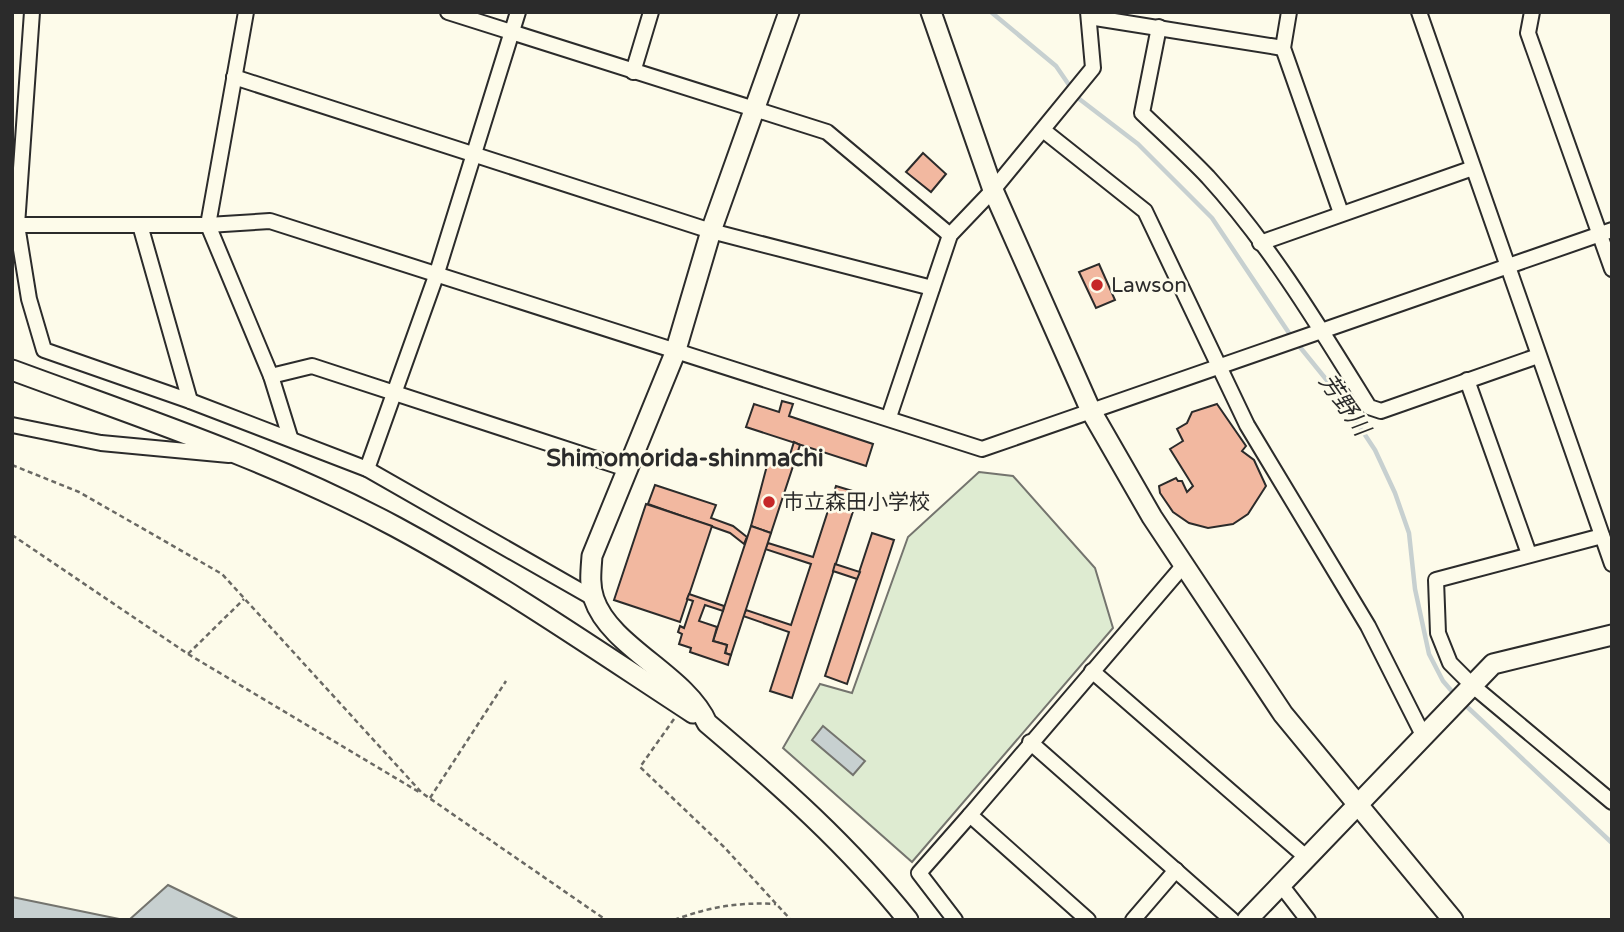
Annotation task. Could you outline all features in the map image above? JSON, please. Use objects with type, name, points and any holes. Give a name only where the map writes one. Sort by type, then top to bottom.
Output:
[{"type":"street","points":[[32,12],[15,225],[29,299],[44,351],[290,437],[367,469],[593,597]]},
{"type":"street","points":[[246,12],[208,225],[271,376],[290,437]]},
{"type":"street","points":[[447,12],[827,132],[950,235]]},
{"type":"street","points":[[367,469],[436,276],[471,155],[513,34],[518,12]]},
{"type":"street","points":[[633,72],[651,12]]},
{"type":"street","points":[[707,723],[700,706],[599,612],[590,583],[592,556],[675,353],[711,231],[789,12]]},
{"type":"street","points":[[931,12],[993,190],[1091,411],[1183,566],[1283,714],[1453,920]]},
{"type":"street","points":[[1289,12],[1283,48],[1340,213]]},
{"type":"street","points":[[1419,12],[1612,564]]},
{"type":"street","points":[[1532,12],[1528,33],[1605,232],[1612,269]]},
{"type":"street","points":[[890,417],[950,235],[993,190],[1093,68],[1088,15],[1283,48]]},
{"type":"street","points":[[1160,27],[1142,113],[1209,178],[1260,243],[1369,407],[1381,411],[1538,356]]},
{"type":"street","points":[[234,77],[711,231],[932,288]]},
{"type":"street","points":[[1043,130],[1145,211],[1247,425],[1368,626],[1424,737]]},
{"type":"street","points":[[1260,243],[1473,167]]},
{"type":"street","points":[[15,225],[208,225],[270,221],[675,353],[890,417],[982,449],[1605,232]]},
{"type":"street","points":[[140,225],[190,401]]},
{"type":"street","points":[[12,291],[29,299]]},
{"type":"street","points":[[271,376],[313,366],[627,469]]},
{"type":"street","points":[[12,370],[251,457],[395,526],[496,586],[707,723],[831,833],[873,876],[908,920]]},
{"type":"street","points":[[1467,380],[1529,554]]},
{"type":"street","points":[[12,425],[101,443],[251,457]]},
{"type":"street","points":[[1602,536],[1436,580],[1438,634],[1450,663],[1470,690],[1612,802]]},
{"type":"street","points":[[955,920],[919,873],[1183,566]]},
{"type":"street","points":[[1247,920],[1493,664],[1612,635]]},
{"type":"street","points":[[1092,671],[1306,857]]},
{"type":"street","points":[[1030,742],[1232,920]]},
{"type":"street","points":[[970,815],[1088,920]]},
{"type":"street","points":[[1132,920],[1176,870]]},
{"type":"street","points":[[1281,884],[1308,920]]},
{"type":"path","points":[[12,465],[79,492],[222,574],[373,741],[430,799]]},
{"type":"path","points":[[12,536],[188,654],[430,799],[606,920]]},
{"type":"path","points":[[188,654],[244,599]]},
{"type":"path","points":[[430,799],[506,681]]},
{"type":"path","points":[[683,707],[640,767],[724,848],[791,920]]},
{"type":"path","points":[[674,920],[708,907],[741,902],[776,904]]},
{"type":"green space","points":[[979,472],[1013,476],[1095,568],[1113,628],[912,862],[783,748],[820,684],[852,693],[908,537]]},
{"type":"shaded area","points":[[823,726],[865,761],[853,775],[812,740]]},
{"type":"shaded area","points":[[168,885],[240,920],[129,920]]},
{"type":"shaded area","points":[[12,897],[124,920],[12,920]]},
{"type":"building","points":[[923,153],[946,174],[931,192],[906,172]]},
{"type":"building","points":[[1099,264],[1115,300],[1096,308],[1079,272]]},
{"type":"building","points":[[782,401],[793,404],[789,416],[873,444],[866,466],[746,427],[754,404],[779,412]]},
{"type":"building","points":[[1217,404],[1246,446],[1242,451],[1254,460],[1266,486],[1248,514],[1233,524],[1208,528],[1189,523],[1173,512],[1160,493],[1159,486],[1176,478],[1182,481],[1187,492],[1193,486],[1170,449],[1183,441],[1177,429],[1187,423],[1192,412]]},
{"type":"building","points":[[794,442],[800,445],[771,533],[751,526],[769,458],[787,464]]},
{"type":"building","points":[[655,485],[716,505],[711,518],[733,526],[747,537],[744,544],[730,533],[648,504]]},
{"type":"building","points":[[836,486],[859,493],[792,698],[770,691],[789,632],[743,616],[746,610],[791,625],[811,564],[765,549],[768,543],[813,557]]},
{"type":"building","points":[[646,504],[712,526],[680,622],[614,600]]},
{"type":"building","points":[[751,526],[771,533],[731,655],[725,653],[727,645],[713,641]]},
{"type":"building","points":[[872,533],[894,540],[847,684],[825,676]]},
{"type":"building","points":[[835,564],[860,572],[857,579],[833,571]]},
{"type":"building","points":[[689,594],[724,606],[723,611],[705,605],[699,621],[717,627],[713,641],[727,645],[725,653],[731,655],[728,665],[690,652],[691,648],[679,644],[682,634],[678,632],[680,626],[684,628],[693,601],[687,599]]},
{"type":"waterway","name":"芳野川","points":[[991,12],[1056,66],[1078,98],[1138,144],[1212,218],[1291,336],[1338,394],[1375,450],[1395,493],[1409,533],[1415,589],[1429,654],[1443,681],[1456,696]]},
{"type":"waterway","name":"芳野川","points":[[1462,702],[1612,843]]},
{"type":"place","name":"Lawson","points":[[1097,285]]},
{"type":"place","name":"市立森田小学校","points":[[769,502]]},
{"type":"district","name":"Shimomorida-shinmachi","points":[[685,458]]}]
